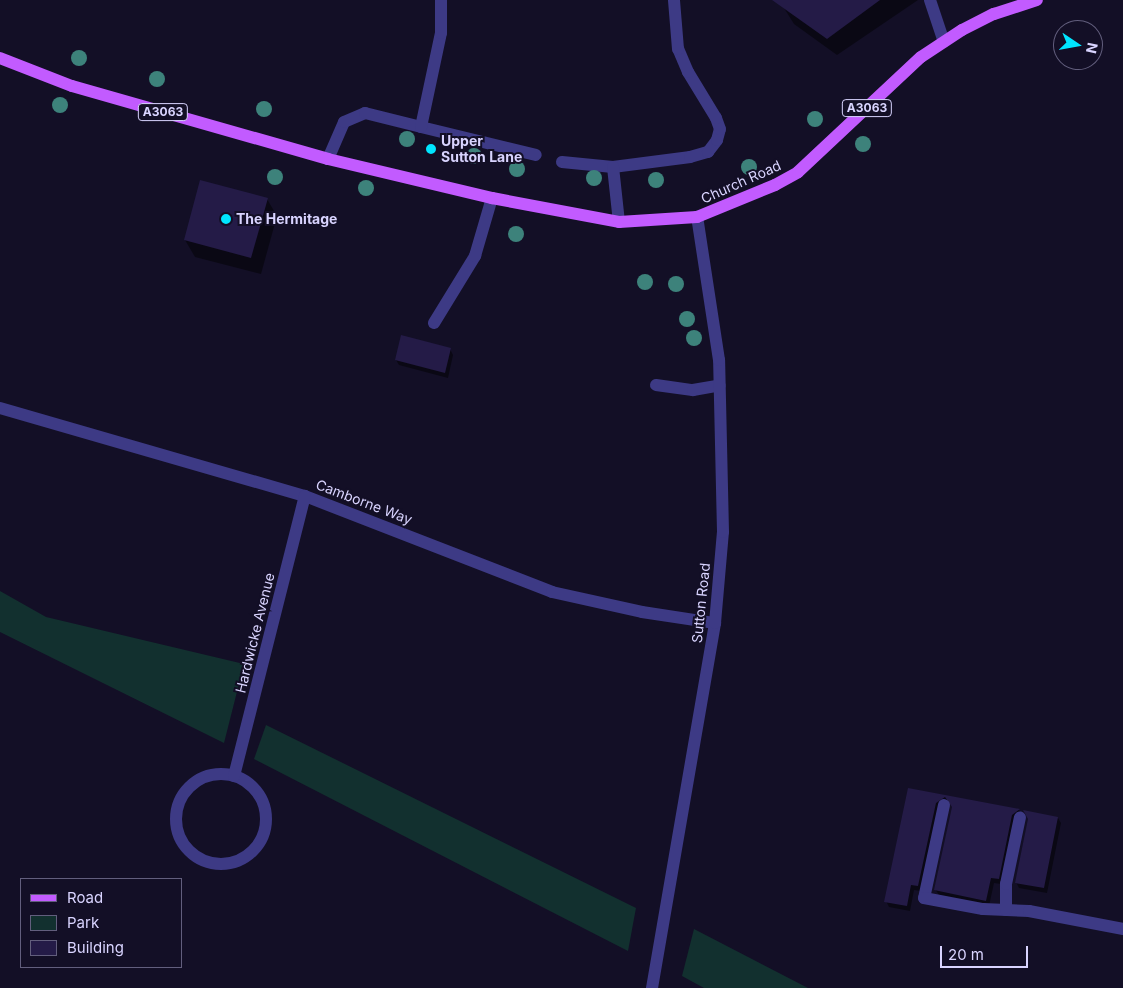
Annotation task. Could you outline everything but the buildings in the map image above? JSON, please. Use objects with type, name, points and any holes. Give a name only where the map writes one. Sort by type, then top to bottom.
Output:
[{"type":"main road","name":"Church Road","points":[[697,217],[776,185],[798,172],[921,57],[994,14],[1037,0]]},
{"type":"main road","name":"A3063","points":[[0,58],[72,86],[328,159],[492,198],[618,222],[697,217]]},
{"type":"street","points":[[421,126],[441,33],[441,0]]},
{"type":"street","points":[[562,162],[613,167],[708,152],[719,135],[716,118],[688,72],[678,49],[674,0]]},
{"type":"street","points":[[930,0],[944,42]]},
{"type":"street","points":[[328,159],[344,122],[365,113],[536,156]]},
{"type":"street","points":[[613,167],[618,222]]},
{"type":"street","points":[[434,323],[475,256],[492,198]]},
{"type":"street","name":"Sutton Road","points":[[652,988],[715,623],[723,532],[719,360],[697,217]]},
{"type":"street","points":[[656,384],[693,390],[720,385]]},
{"type":"street","name":"Camborne Way","points":[[0,408],[306,496],[552,592],[642,612],[715,623]]},
{"type":"street","name":"Hardwicke Avenue","points":[[234,776],[306,496]]},
{"type":"street","points":[[234,776],[247,782],[264,805],[264,833],[248,856],[235,862],[207,862],[183,843],[177,821],[182,798],[204,778],[234,776]]},
{"type":"street","points":[[944,805],[924,898],[1006,910],[1028,911],[1123,929]]},
{"type":"street","points":[[1006,910],[1006,884],[1020,817]]},
{"type":"green space","points":[[0,591],[46,617],[244,664],[224,743],[0,632]]},
{"type":"green space","points":[[266,725],[636,908],[628,951],[254,759]]},
{"type":"green space","points":[[694,929],[808,988],[704,988],[682,976]]},
{"type":"place","name":"Upper Sutton Lane","points":[[431,149]]},
{"type":"place","name":"The Hermitage","points":[[226,219]]}]
